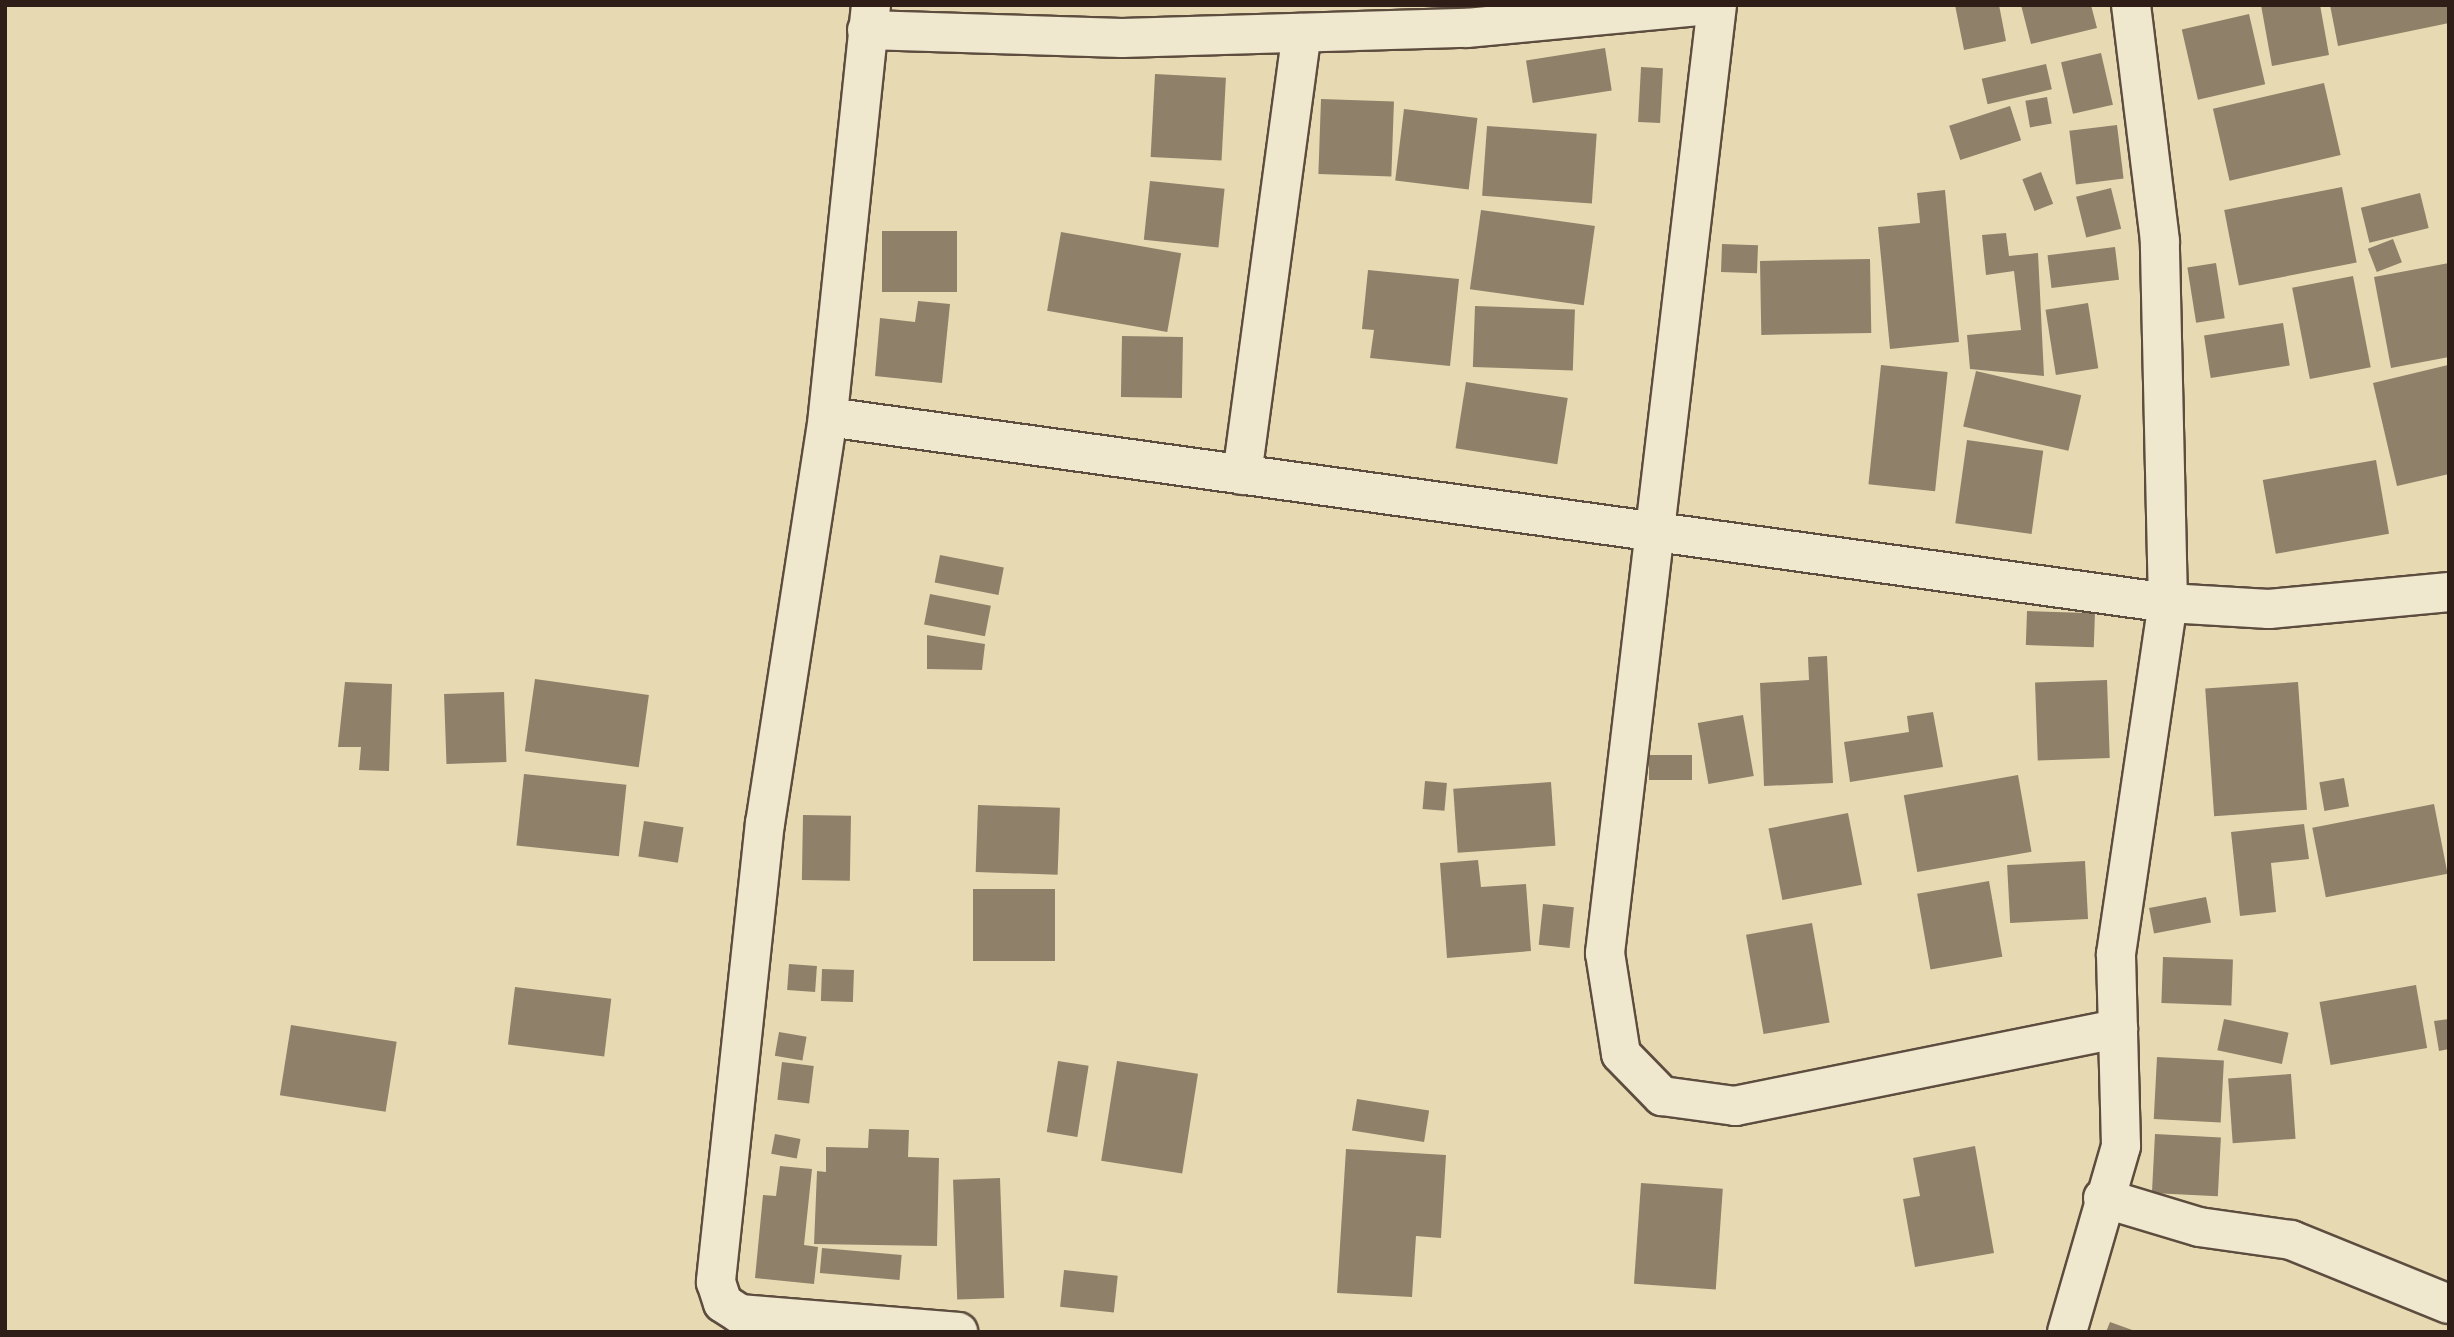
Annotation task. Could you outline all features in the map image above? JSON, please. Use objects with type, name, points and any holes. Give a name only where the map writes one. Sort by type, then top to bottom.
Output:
[{"type":"street","points":[[958,1332],[740,1314],[723,1303],[716,1282],[765,822],[828,417],[869,18],[1122,38],[1467,28],[1711,5]]},
{"type":"street","points":[[1717,5],[1605,953],[1621,1054],[1662,1096],[1735,1106],[2118,1029]]},
{"type":"street","points":[[2067,1332],[2120,1146],[2116,954],[2168,603],[2160,241],[2132,5]]},
{"type":"street","points":[[1242,475],[1302,33]]},
{"type":"street","points":[[828,417],[2168,603],[2269,609],[2449,592]]},
{"type":"street","points":[[2103,1198],[2199,1227],[2291,1240],[2449,1304]]},
{"type":"building","points":[[1955,5],[1999,5],[2006,41],[1964,50]]},
{"type":"building","points":[[2021,5],[2091,5],[2097,28],[2031,44]]},
{"type":"building","points":[[2261,5],[2320,5],[2329,55],[2272,66]]},
{"type":"building","points":[[2330,5],[2449,5],[2449,23],[2338,46]]},
{"type":"building","points":[[2249,14],[2265,84],[2198,100],[2182,30]]},
{"type":"building","points":[[1605,48],[1612,90],[1533,103],[1526,61]]},
{"type":"building","points":[[2101,53],[2113,105],[2073,114],[2061,62]]},
{"type":"building","points":[[2046,64],[2052,89],[1988,104],[1982,79]]},
{"type":"building","points":[[1641,67],[1663,68],[1660,123],[1638,122]]},
{"type":"building","points":[[1155,74],[1226,78],[1222,161],[1151,157]]},
{"type":"building","points":[[2324,83],[2341,155],[2230,181],[2213,109]]},
{"type":"building","points":[[2047,97],[2052,124],[2030,127],[2025,101]]},
{"type":"building","points":[[1321,99],[1394,102],[1391,177],[1318,174]]},
{"type":"building","points":[[2010,106],[2021,140],[1960,160],[1949,126]]},
{"type":"building","points":[[1404,109],[1477,118],[1469,189],[1395,180]]},
{"type":"building","points":[[2117,125],[2124,179],[2076,184],[2069,131]]},
{"type":"building","points":[[1487,126],[1597,134],[1592,204],[1482,196]]},
{"type":"building","points":[[2041,172],[2053,204],[2035,211],[2022,179]]},
{"type":"building","points":[[1150,181],[1225,189],[1218,248],[1144,240]]},
{"type":"building","points":[[2342,187],[2357,263],[2239,285],[2224,210]]},
{"type":"building","points":[[2111,188],[2121,229],[2086,237],[2076,197]]},
{"type":"building","points":[[1945,190],[1959,342],[1890,349],[1878,227],[1920,223],[1917,193]]},
{"type":"building","points":[[2420,193],[2429,228],[2370,243],[2361,208]]},
{"type":"building","points":[[1481,210],[1595,226],[1584,305],[1470,289]]},
{"type":"building","points":[[882,231],[957,231],[957,292],[882,292]]},
{"type":"building","points":[[1061,232],[1181,253],[1167,332],[1047,311]]},
{"type":"building","points":[[2006,233],[2009,256],[2038,253],[2044,376],[1970,369],[1967,335],[2021,330],[2014,271],[1986,275],[1982,235]]},
{"type":"building","points":[[2393,239],[2402,262],[2377,272],[2368,249]]},
{"type":"building","points":[[1722,244],[1758,245],[1757,273],[1721,272]]},
{"type":"building","points":[[2115,247],[2119,280],[2052,288],[2048,255]]},
{"type":"building","points":[[1870,259],[1871,333],[1761,335],[1760,261]]},
{"type":"building","points":[[2216,263],[2225,318],[2196,323],[2187,268]]},
{"type":"building","points":[[2449,263],[2449,357],[2391,368],[2374,277]]},
{"type":"building","points":[[1368,270],[1459,279],[1450,366],[1370,358],[1374,330],[1362,329]]},
{"type":"building","points":[[2353,276],[2371,367],[2310,379],[2292,288]]},
{"type":"building","points":[[918,301],[950,304],[942,383],[875,376],[880,318],[915,322]]},
{"type":"building","points":[[2088,303],[2098,368],[2056,375],[2046,310]]},
{"type":"building","points":[[1475,306],[1575,309],[1573,370],[1473,367]]},
{"type":"building","points":[[2283,323],[2290,365],[2211,378],[2204,336]]},
{"type":"building","points":[[1122,336],[1183,337],[1182,398],[1121,397]]},
{"type":"building","points":[[1881,365],[1948,372],[1935,491],[1868,484]]},
{"type":"building","points":[[2448,365],[2449,474],[2397,486],[2373,383]]},
{"type":"building","points":[[1976,371],[2081,395],[2068,451],[1963,427]]},
{"type":"building","points":[[1466,382],[1568,398],[1557,464],[1456,448]]},
{"type":"building","points":[[1967,440],[2043,451],[2032,534],[1955,523]]},
{"type":"building","points":[[2376,460],[2389,534],[2276,554],[2263,480]]},
{"type":"building","points":[[940,555],[1004,567],[998,595],[935,582]]},
{"type":"building","points":[[930,594],[991,606],[985,636],[924,624]]},
{"type":"building","points":[[2027,611],[2095,613],[2094,647],[2026,645]]},
{"type":"building","points":[[927,635],[985,644],[982,670],[927,669]]},
{"type":"building","points":[[1827,656],[1833,783],[1764,786],[1760,683],[1809,680],[1808,657]]},
{"type":"building","points":[[535,679],[649,695],[639,767],[525,751]]},
{"type":"building","points":[[2107,680],[2110,758],[2038,760],[2035,683]]},
{"type":"building","points":[[345,682],[392,684],[389,771],[359,770],[361,747],[338,747]]},
{"type":"building","points":[[2298,682],[2307,810],[2214,816],[2205,688]]},
{"type":"building","points":[[504,692],[506,762],[446,764],[444,694]]},
{"type":"building","points":[[1933,712],[1943,767],[1850,782],[1844,742],[1909,732],[1907,716]]},
{"type":"building","points":[[1743,715],[1754,776],[1708,784],[1698,723]]},
{"type":"building","points":[[1649,755],[1692,755],[1692,780],[1649,780]]},
{"type":"building","points":[[524,774],[626,785],[619,856],[516,846]]},
{"type":"building","points":[[2018,775],[2032,852],[1917,872],[1904,795]]},
{"type":"building","points":[[2344,778],[2349,807],[2324,811],[2319,782]]},
{"type":"building","points":[[1425,781],[1447,783],[1444,811],[1423,809]]},
{"type":"building","points":[[1551,782],[1555,846],[1458,853],[1453,789]]},
{"type":"building","points":[[2434,804],[2448,874],[2326,897],[2312,828]]},
{"type":"building","points":[[978,805],[1060,808],[1058,875],[976,872]]},
{"type":"building","points":[[1848,813],[1862,885],[1782,900],[1768,828]]},
{"type":"building","points":[[803,815],[851,816],[850,881],[802,880]]},
{"type":"building","points":[[644,821],[684,827],[678,863],[638,857]]},
{"type":"building","points":[[2304,824],[2309,859],[2271,863],[2276,912],[2240,916],[2231,832]]},
{"type":"building","points":[[1478,860],[1481,887],[1526,884],[1531,951],[1447,958],[1440,863]]},
{"type":"building","points":[[2085,861],[2088,919],[2010,923],[2007,865]]},
{"type":"building","points":[[1989,881],[2002,957],[1930,970],[1917,894]]},
{"type":"building","points":[[973,889],[1055,889],[1055,961],[973,961]]},
{"type":"building","points":[[2206,897],[2211,923],[2154,934],[2149,908]]},
{"type":"building","points":[[1543,904],[1574,907],[1570,948],[1539,945]]},
{"type":"building","points":[[1812,923],[1830,1022],[1764,1034],[1746,935]]},
{"type":"building","points":[[2163,957],[2233,959],[2231,1005],[2161,1003]]},
{"type":"building","points":[[789,964],[817,966],[815,992],[787,990]]},
{"type":"building","points":[[822,969],[854,970],[853,1002],[821,1001]]},
{"type":"building","points":[[2416,985],[2427,1048],[2331,1065],[2319,1002]]},
{"type":"building","points":[[515,987],[611,999],[604,1056],[508,1045]]},
{"type":"building","points":[[2224,1019],[2289,1033],[2282,1064],[2217,1050]]},
{"type":"building","points":[[2449,1019],[2449,1049],[2439,1051],[2434,1021]]},
{"type":"building","points":[[291,1025],[397,1042],[386,1112],[280,1095]]},
{"type":"building","points":[[779,1032],[807,1037],[802,1060],[775,1056]]},
{"type":"building","points":[[2157,1057],[2224,1061],[2221,1122],[2154,1119]]},
{"type":"building","points":[[1058,1061],[1089,1066],[1077,1137],[1047,1132]]},
{"type":"building","points":[[1117,1061],[1198,1074],[1182,1174],[1101,1161]]},
{"type":"building","points":[[782,1062],[814,1066],[809,1104],[777,1100]]},
{"type":"building","points":[[2291,1074],[2296,1139],[2233,1143],[2228,1078]]},
{"type":"building","points":[[1357,1099],[1429,1110],[1424,1142],[1352,1131]]},
{"type":"building","points":[[869,1129],[909,1130],[908,1157],[939,1158],[937,1246],[814,1244],[817,1171],[826,1172],[826,1147],[868,1148]]},
{"type":"building","points":[[775,1134],[801,1139],[797,1159],[771,1154]]},
{"type":"building","points":[[2155,1134],[2221,1137],[2218,1196],[2152,1193]]},
{"type":"building","points":[[1975,1146],[1994,1253],[1915,1267],[1903,1199],[1920,1196],[1913,1158]]},
{"type":"building","points":[[1346,1149],[1446,1155],[1441,1238],[1416,1236],[1412,1297],[1337,1293]]},
{"type":"building","points":[[780,1166],[812,1169],[804,1245],[818,1247],[814,1284],[755,1278],[763,1195],[776,1196]]},
{"type":"building","points":[[1000,1178],[1004,1298],[957,1300],[953,1180]]},
{"type":"building","points":[[1641,1183],[1723,1189],[1716,1289],[1634,1284]]},
{"type":"building","points":[[822,1248],[902,1255],[900,1280],[820,1273]]},
{"type":"building","points":[[1064,1270],[1118,1276],[1114,1312],[1060,1307]]},
{"type":"building","points":[[2110,1322],[2135,1331],[2135,1332],[2106,1332]]}]
